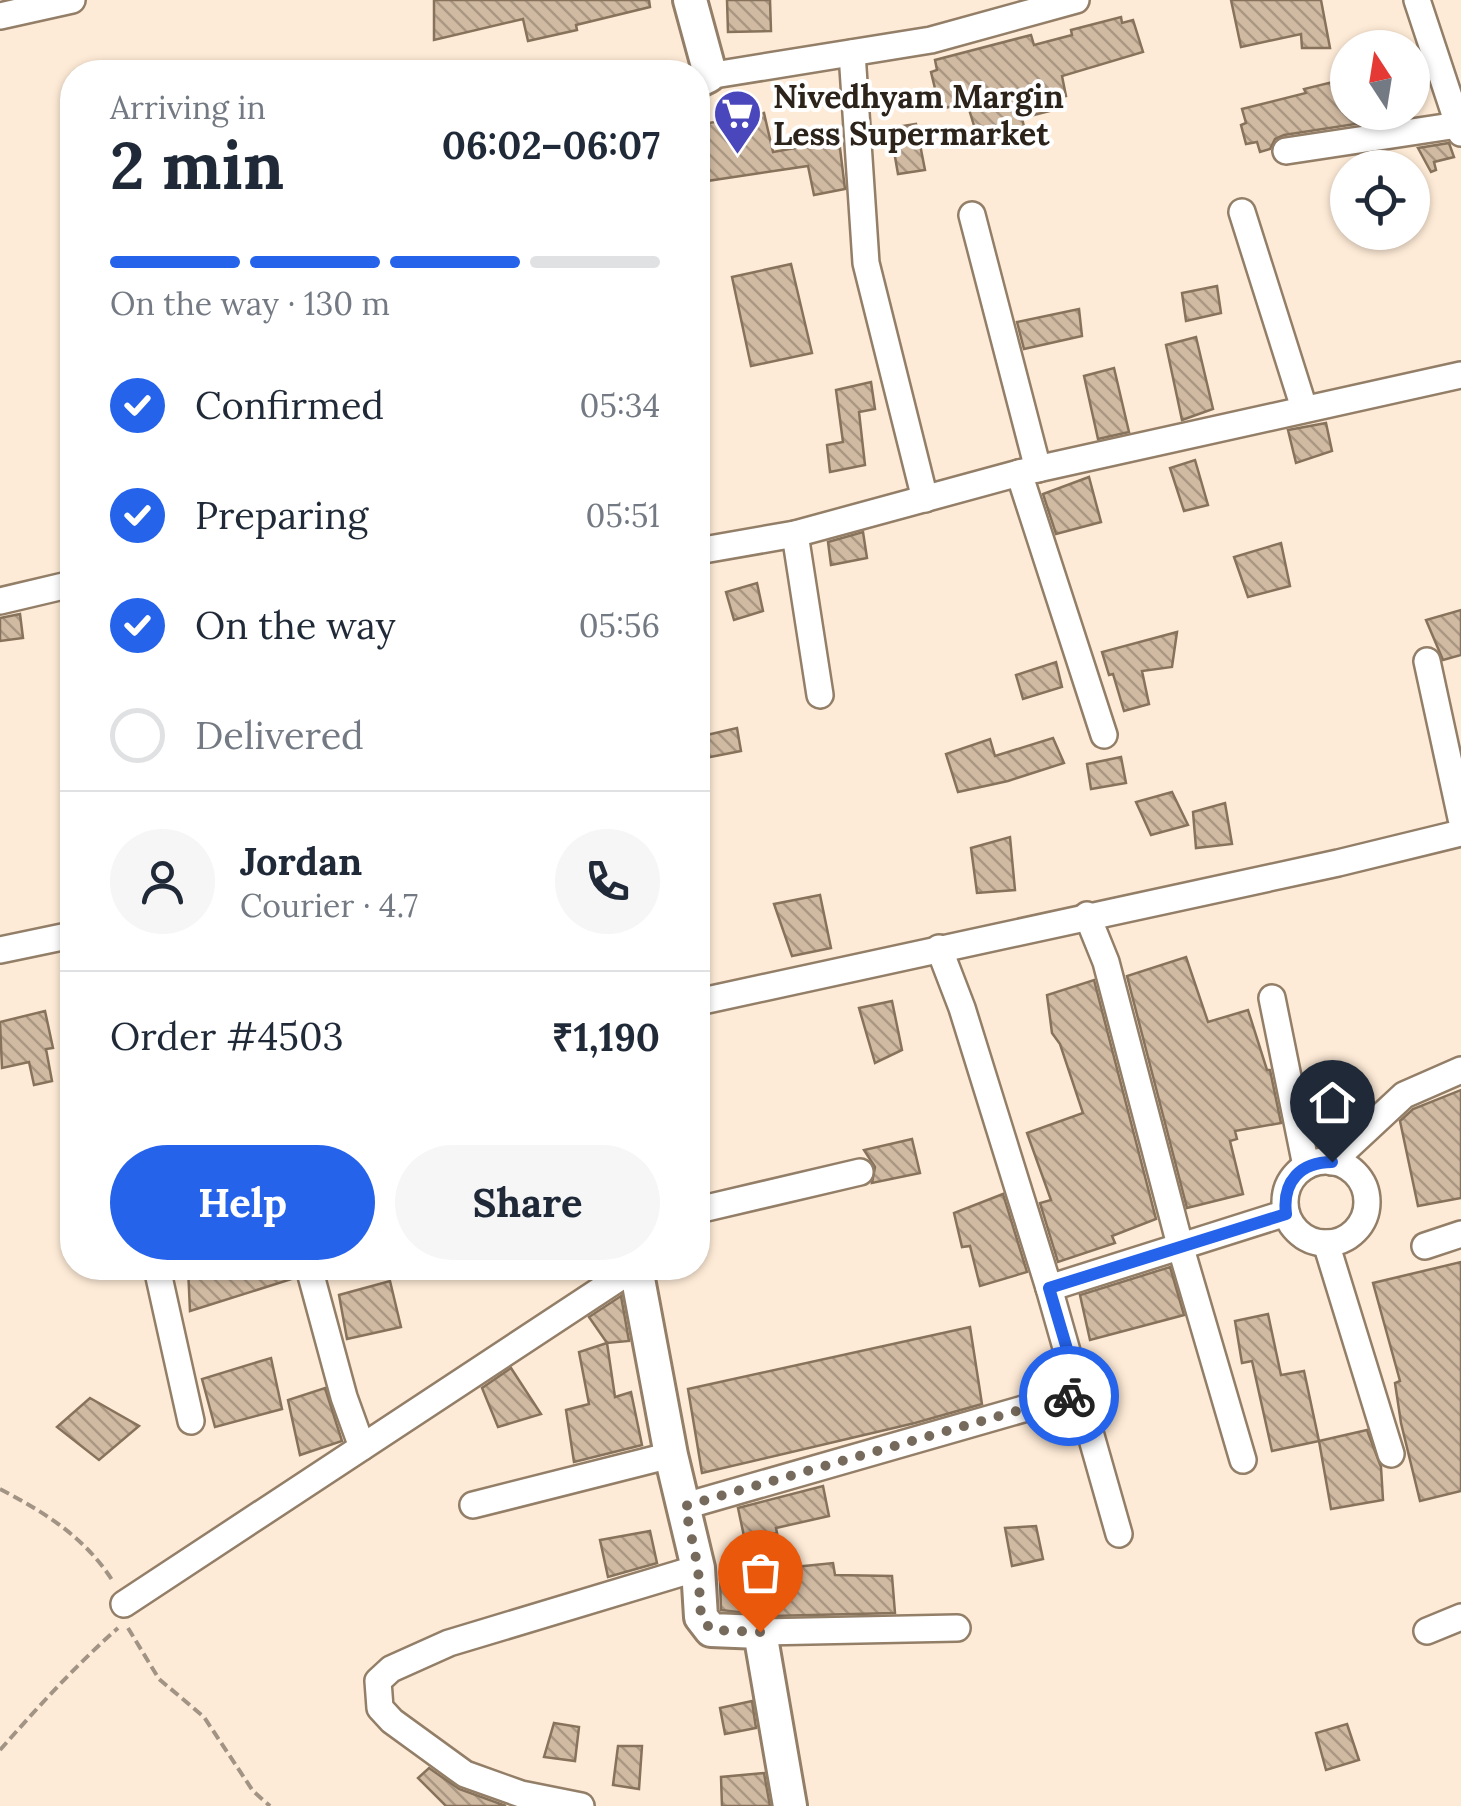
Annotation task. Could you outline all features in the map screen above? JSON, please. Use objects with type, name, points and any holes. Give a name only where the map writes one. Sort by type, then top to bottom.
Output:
[{"type":"main road","points":[[690,0],[700,60]]},
{"type":"main road","points":[[637,1280],[671,1455],[698,1568],[701,1617],[711,1630],[760,1632],[790,1806]]},
{"type":"street","points":[[0,16],[72,0]]},
{"type":"street","points":[[710,77],[932,40],[1076,0]]},
{"type":"street","points":[[1286,151],[1459,129],[1417,0]]},
{"type":"street","points":[[852,53],[866,263],[925,499]]},
{"type":"street","points":[[1242,212],[1304,408]]},
{"type":"street","points":[[972,215],[1028,471],[1104,735]]},
{"type":"street","points":[[710,549],[795,534],[1028,471],[1461,374]]},
{"type":"street","points":[[795,534],[820,695]]},
{"type":"street","points":[[0,601],[60,587]]},
{"type":"street","points":[[1427,661],[1461,818]]},
{"type":"street","points":[[710,999],[1461,834]]},
{"type":"street","points":[[1087,916],[1106,962],[1180,1245],[1244,1460]]},
{"type":"street","points":[[0,950],[60,938]]},
{"type":"street","points":[[938,948],[962,1008],[1049,1288],[1119,1534]]},
{"type":"street","points":[[1272,998],[1306,1166]]},
{"type":"street","points":[[1332,1162],[1356,1174],[1367,1198],[1366,1212],[1352,1234],[1326,1243],[1313,1242],[1301,1235],[1286,1214],[1288,1186],[1306,1166],[1332,1162],[1404,1095],[1461,1070]]},
{"type":"street","points":[[710,1207],[860,1172]]},
{"type":"street","points":[[1049,1288],[1286,1214]]},
{"type":"street","points":[[1425,1246],[1461,1234]]},
{"type":"street","points":[[1326,1243],[1391,1454]]},
{"type":"street","points":[[161,1280],[192,1420]]},
{"type":"street","points":[[312,1280],[362,1447]]},
{"type":"street","points":[[124,1604],[617,1280]]},
{"type":"street","points":[[685,1506],[1080,1393]]},
{"type":"street","points":[[473,1506],[671,1455]]},
{"type":"street","points":[[581,1806],[522,1794],[465,1774],[392,1721],[380,1708],[378,1681],[390,1669],[448,1644],[698,1568]]},
{"type":"street","points":[[1426,1631],[1461,1617]]},
{"type":"street","points":[[760,1632],[957,1628]]},
{"type":"path","points":[[0,1489],[43,1512],[76,1536],[112,1579],[124,1604]]},
{"type":"path","points":[[0,1750],[76,1665],[124,1622],[159,1679],[204,1716],[253,1791],[270,1806]]},
{"type":"building","points":[[434,0],[649,0],[650,7],[528,41],[523,19],[434,40]]},
{"type":"building","points":[[727,0],[770,0],[771,31],[728,32]]},
{"type":"building","points":[[1231,0],[1321,0],[1330,48],[1302,48],[1301,34],[1241,47]]},
{"type":"building","points":[[1121,17],[1122,23],[1133,20],[1143,52],[1062,76],[1066,96],[1058,98],[1061,108],[1022,118],[1025,131],[990,140],[988,128],[976,132],[967,103],[940,109],[931,72],[937,70],[935,60],[1031,35],[1034,45]]},
{"type":"building","points":[[1330,83],[1330,128],[1284,135],[1275,139],[1270,149],[1260,152],[1257,142],[1246,144],[1242,109],[1306,93],[1304,89]]},
{"type":"building","name":"Nivedhyam Margin Less Supermarket","points":[[764,113],[773,152],[839,140],[845,189],[814,195],[808,166],[710,181],[710,123]]},
{"type":"building","points":[[916,124],[925,170],[898,174],[890,128]]},
{"type":"building","points":[[1449,143],[1454,157],[1434,162],[1436,170],[1431,172],[1430,150],[1418,148]]},
{"type":"building","points":[[791,264],[812,353],[751,366],[732,277]]},
{"type":"building","points":[[1217,286],[1221,313],[1186,321],[1182,293]]},
{"type":"building","points":[[1079,309],[1082,336],[1024,349],[1017,322]]},
{"type":"building","points":[[1196,337],[1213,409],[1182,420],[1166,345]]},
{"type":"building","points":[[1114,368],[1129,432],[1098,439],[1084,376]]},
{"type":"building","points":[[871,382],[875,409],[859,412],[865,465],[830,472],[827,445],[843,442],[836,390]]},
{"type":"building","points":[[1326,423],[1332,451],[1296,463],[1288,430]]},
{"type":"building","points":[[1195,460],[1208,505],[1184,511],[1170,468]]},
{"type":"building","points":[[1089,477],[1101,522],[1056,534],[1043,494]]},
{"type":"building","points":[[863,532],[867,558],[831,565],[828,542]]},
{"type":"building","points":[[1281,543],[1290,586],[1248,597],[1234,557]]},
{"type":"building","points":[[757,583],[763,611],[734,620],[726,592]]},
{"type":"building","points":[[1461,610],[1461,655],[1443,660],[1426,620]]},
{"type":"building","points":[[20,614],[23,638],[0,641],[0,618]]},
{"type":"building","points":[[1177,632],[1172,667],[1142,671],[1149,704],[1124,711],[1102,652]]},
{"type":"building","points":[[1056,662],[1062,687],[1023,699],[1016,675]]},
{"type":"building","points":[[737,728],[741,751],[710,757],[710,734]]},
{"type":"building","points":[[1053,738],[1064,763],[958,792],[946,754],[990,739],[995,756]]},
{"type":"building","points":[[1121,757],[1126,783],[1091,789],[1087,764]]},
{"type":"building","points":[[1172,792],[1188,825],[1151,835],[1136,802]]},
{"type":"building","points":[[1225,803],[1232,844],[1196,848],[1193,812]]},
{"type":"building","points":[[1010,837],[1015,890],[977,893],[971,848]]},
{"type":"building","points":[[820,895],[831,948],[792,956],[774,904]]},
{"type":"building","points":[[1186,957],[1208,1022],[1248,1010],[1270,1070],[1281,1123],[1235,1131],[1237,1139],[1230,1141],[1243,1194],[1187,1208],[1127,976]]},
{"type":"building","points":[[1094,980],[1156,1219],[1112,1236],[1115,1243],[1058,1262],[1040,1203],[1051,1200],[1027,1133],[1083,1113],[1060,1044],[1052,1033],[1047,995]]},
{"type":"building","points":[[892,1001],[902,1050],[875,1063],[859,1008]]},
{"type":"building","points":[[45,1011],[53,1048],[46,1049],[52,1081],[34,1085],[29,1062],[2,1068],[0,1022]]},
{"type":"building","points":[[1461,1090],[1461,1198],[1418,1206],[1400,1121],[1413,1109]]},
{"type":"building","points":[[912,1139],[920,1173],[872,1183],[875,1167],[864,1150]]},
{"type":"building","points":[[1003,1194],[1027,1272],[980,1286],[970,1246],[962,1247],[954,1213]]},
{"type":"building","points":[[1461,1262],[1461,1491],[1420,1501],[1401,1423],[1395,1383],[1400,1381],[1373,1283]]},
{"type":"building","points":[[1170,1267],[1184,1315],[1090,1340],[1080,1295]]},
{"type":"building","points":[[189,1280],[289,1280],[190,1311]]},
{"type":"building","points":[[390,1281],[401,1327],[347,1339],[339,1295]]},
{"type":"building","points":[[621,1296],[629,1341],[607,1343],[589,1317]]},
{"type":"building","points":[[1268,1314],[1281,1375],[1304,1371],[1319,1441],[1272,1451],[1252,1361],[1242,1363],[1235,1321]]},
{"type":"building","points":[[970,1327],[982,1404],[702,1473],[688,1389]]},
{"type":"building","points":[[607,1343],[615,1397],[631,1392],[642,1445],[574,1462],[566,1410],[589,1404],[579,1352]]},
{"type":"building","points":[[271,1358],[282,1409],[215,1427],[202,1379]]},
{"type":"building","points":[[511,1368],[541,1414],[498,1427],[482,1388]]},
{"type":"building","points":[[325,1388],[342,1441],[300,1455],[288,1400]]},
{"type":"building","points":[[90,1398],[139,1426],[99,1460],[57,1427]]},
{"type":"building","points":[[1367,1430],[1381,1467],[1383,1500],[1331,1509],[1319,1441]]},
{"type":"building","points":[[823,1486],[829,1516],[776,1528],[777,1533],[745,1541],[738,1508]]},
{"type":"building","points":[[1036,1526],[1043,1559],[1012,1566],[1005,1528]]},
{"type":"building","points":[[650,1531],[657,1563],[608,1577],[600,1540]]},
{"type":"building","points":[[833,1563],[835,1575],[892,1576],[895,1613],[771,1616],[721,1610],[720,1579],[795,1573],[795,1567]]},
{"type":"building","points":[[752,1701],[756,1728],[725,1734],[720,1708]]},
{"type":"building","points":[[554,1723],[579,1727],[575,1761],[544,1757]]},
{"type":"building","points":[[1347,1724],[1359,1760],[1326,1770],[1316,1733]]},
{"type":"building","points":[[618,1746],[642,1746],[639,1789],[613,1785]]},
{"type":"building","points":[[429,1768],[459,1789],[506,1806],[446,1806],[418,1778]]},
{"type":"building","points":[[764,1773],[770,1806],[722,1806],[721,1777]]},
{"type":"way so far","points":[[760,1632],[711,1630],[701,1617],[698,1568],[685,1506],[1069,1396]]},
{"type":"place","name":"Nivedhyam Margin Less Supermarket","points":[[738,156]]},
{"type":"route","points":[[1069,1396],[1080,1393],[1049,1288],[1286,1214],[1284,1200],[1295,1175],[1306,1166],[1332,1162]]}]
